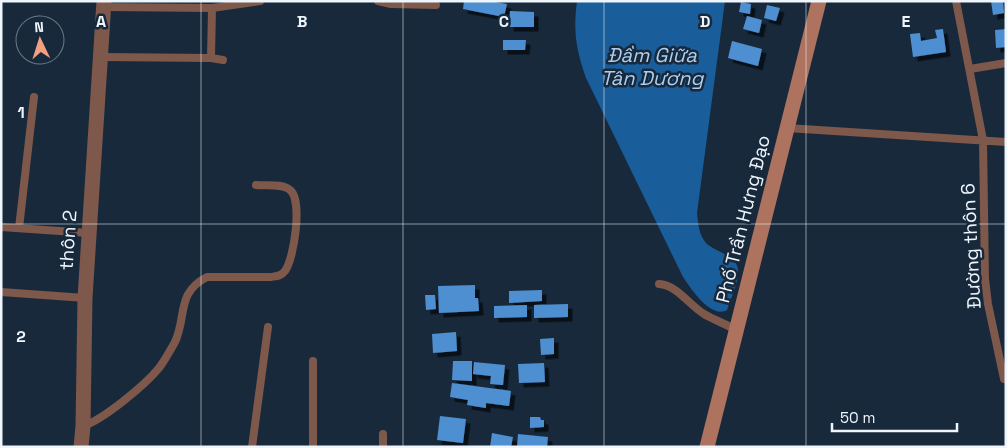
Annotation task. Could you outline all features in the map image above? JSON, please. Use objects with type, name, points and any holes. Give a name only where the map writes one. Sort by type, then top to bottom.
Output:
[{"type":"street","name":"Phố Trần Hưng Đạo","points":[[707,447],[819,1]]},
{"type":"street","name":"thôn 2","points":[[81,447],[83,426],[84,298],[104,4]]},
{"type":"lane","points":[[104,4],[212,8],[260,1]]},
{"type":"lane","points":[[378,1],[391,4],[436,5]]},
{"type":"lane","name":"Đường thôn 6","points":[[956,1],[983,140],[985,279],[988,304],[1004,379]]},
{"type":"lane","points":[[211,58],[212,8]]},
{"type":"lane","points":[[100,57],[211,58],[223,60]]},
{"type":"lane","points":[[970,69],[1006,63]]},
{"type":"lane","points":[[19,228],[34,97]]},
{"type":"lane","points":[[787,128],[1006,142]]},
{"type":"lane","points":[[83,426],[104,416],[158,369],[167,356],[178,333],[185,301],[192,287],[199,281],[207,277],[271,277],[280,275],[285,271],[291,257],[296,236],[294,196],[291,190],[284,187],[256,185]]},
{"type":"lane","points":[[1,227],[89,233]]},
{"type":"lane","points":[[658,284],[672,287],[690,304],[736,330]]},
{"type":"lane","points":[[1,292],[84,298]]},
{"type":"lane","points":[[252,447],[268,327]]},
{"type":"lane","points":[[312,447],[313,361]]},
{"type":"lane","points":[[383,434],[383,447]]},
{"type":"water","name":"Đầm Giữa Tân Dương","points":[[577,1],[725,1],[697,213],[699,229],[706,243],[733,260],[738,269],[736,285],[727,310],[721,312],[708,307],[696,295],[683,277],[586,78],[576,40]]},
{"type":"building","points":[[464,1],[490,1],[507,4],[504,17],[463,9]]},
{"type":"building","points":[[991,1],[1003,1],[1004,13],[993,15]]},
{"type":"building","points":[[741,2],[751,4],[750,14],[739,12]]},
{"type":"building","points":[[767,5],[780,8],[776,21],[764,18]]},
{"type":"building","points":[[510,11],[534,12],[534,27],[509,27]]},
{"type":"building","points":[[747,16],[762,20],[759,33],[743,29]]},
{"type":"building","points":[[943,29],[946,52],[913,57],[910,34],[920,33],[921,41],[937,38],[935,30]]},
{"type":"building","points":[[1006,29],[1006,47],[996,48],[995,30]]},
{"type":"building","points":[[503,40],[526,40],[525,50],[503,50]]},
{"type":"building","points":[[732,41],[762,49],[758,66],[728,58]]},
{"type":"building","points":[[475,285],[475,298],[478,298],[479,311],[439,313],[438,286]]},
{"type":"building","points":[[542,290],[542,301],[509,303],[509,291]]},
{"type":"building","points":[[425,295],[435,295],[436,309],[426,310]]},
{"type":"building","points":[[568,304],[568,317],[534,318],[534,305]]},
{"type":"building","points":[[527,305],[527,317],[494,318],[494,306]]},
{"type":"building","points":[[456,332],[457,351],[433,353],[432,334]]},
{"type":"building","points":[[554,338],[554,354],[541,355],[540,339]]},
{"type":"building","points":[[453,361],[472,361],[472,381],[452,380]]},
{"type":"building","points":[[474,362],[505,365],[503,385],[490,384],[491,376],[473,374]]},
{"type":"building","points":[[544,363],[545,382],[519,383],[518,364]]},
{"type":"building","points":[[452,383],[511,391],[509,406],[486,403],[486,408],[467,405],[468,400],[450,397]]},
{"type":"building","points":[[440,416],[466,419],[463,443],[437,440]]},
{"type":"building","points":[[530,417],[540,417],[541,420],[544,420],[544,427],[530,428]]},
{"type":"building","points":[[492,433],[513,437],[511,447],[490,447]]},
{"type":"building","points":[[518,434],[548,437],[547,447],[517,447]]}]
